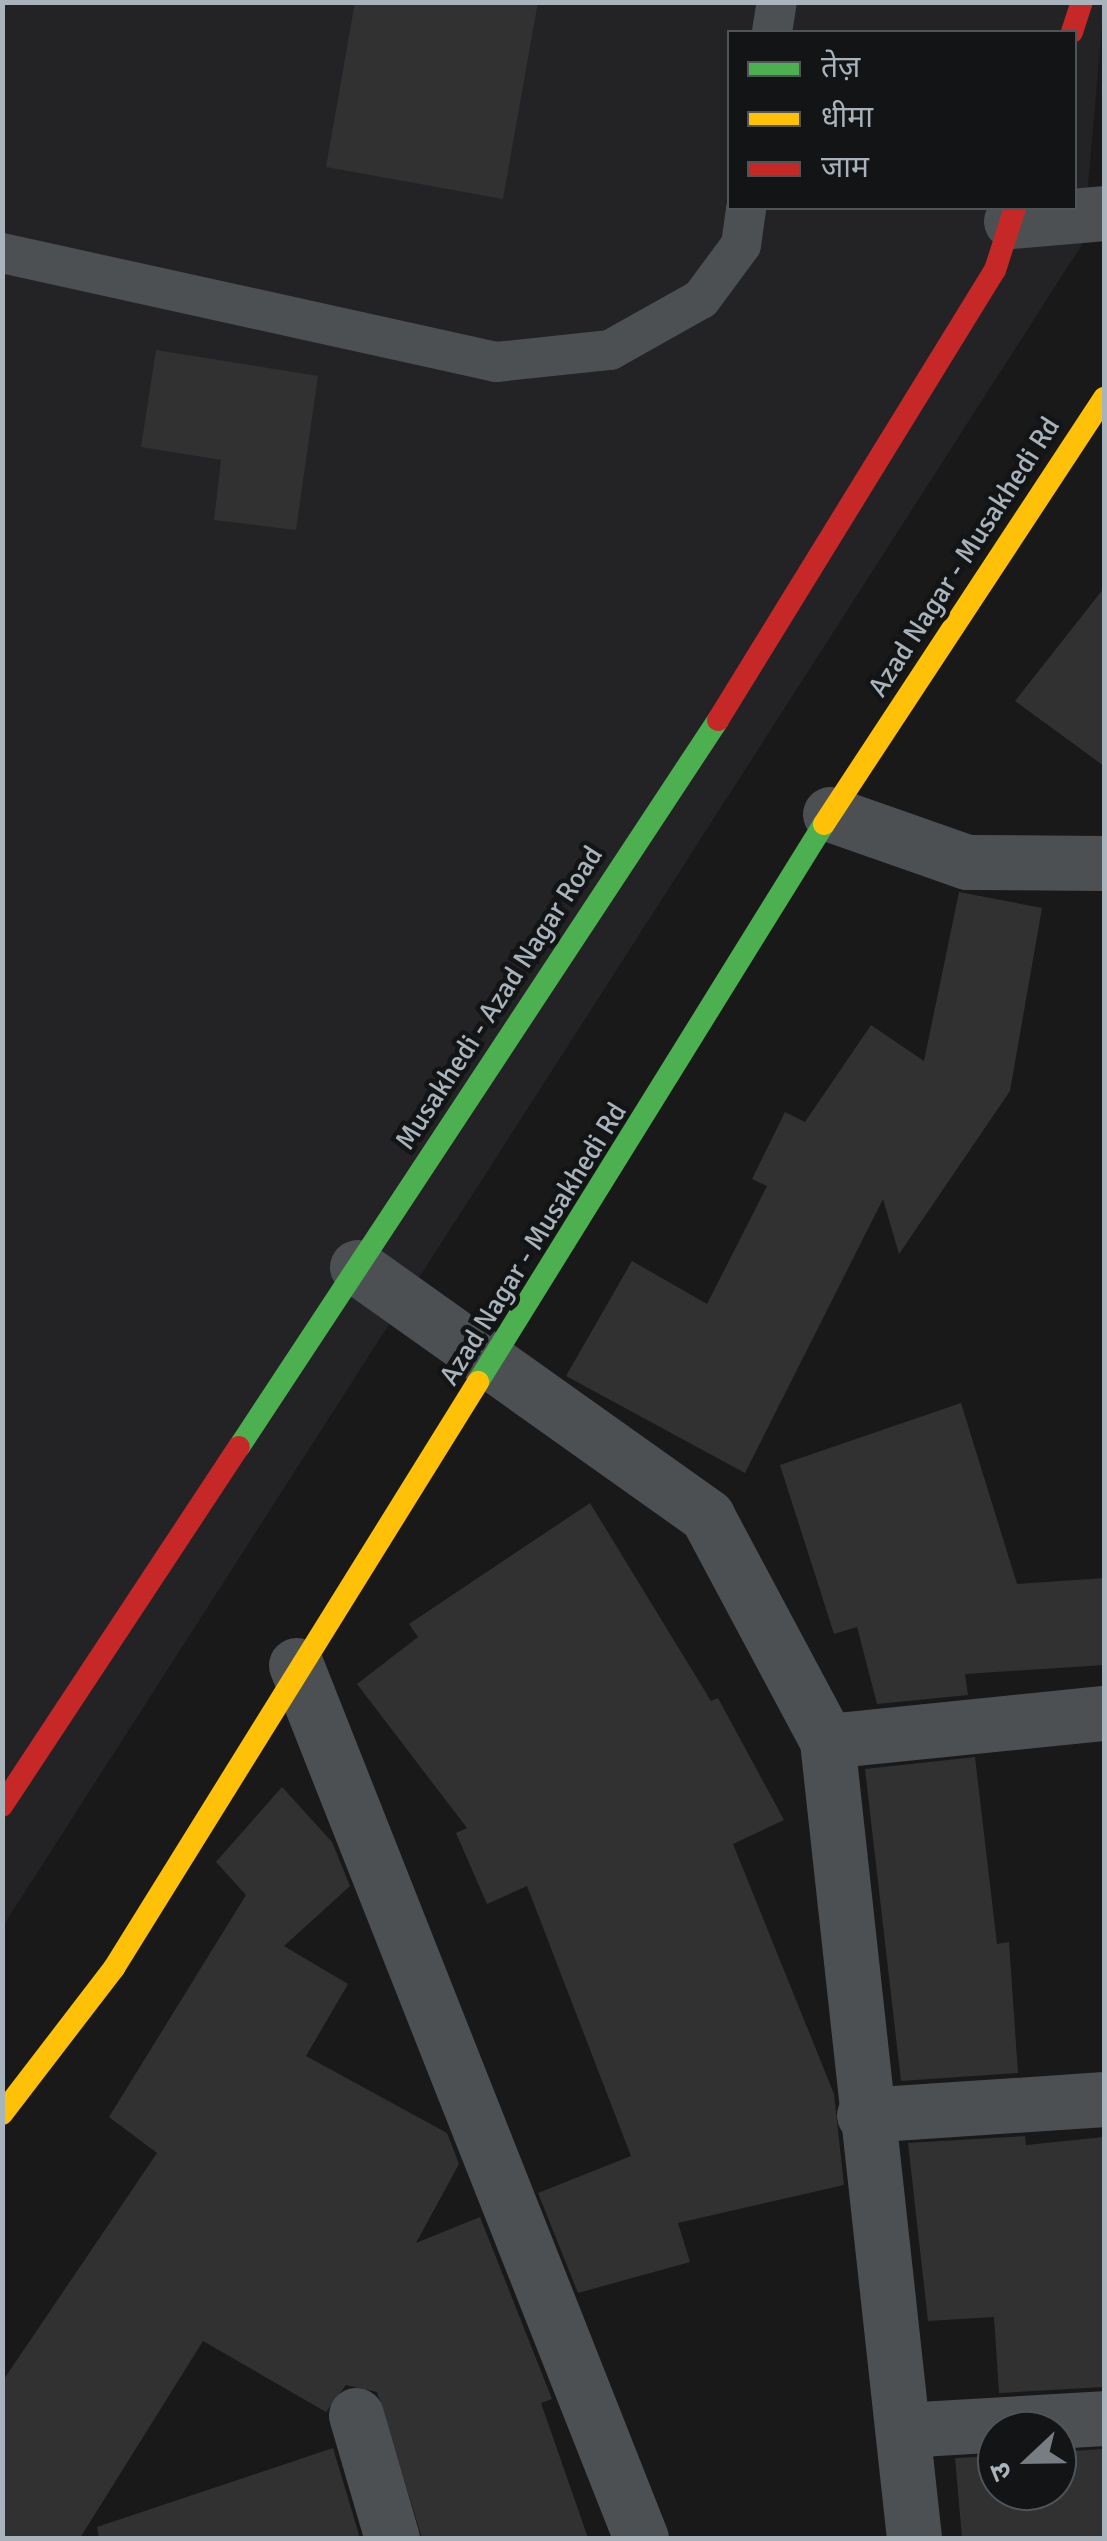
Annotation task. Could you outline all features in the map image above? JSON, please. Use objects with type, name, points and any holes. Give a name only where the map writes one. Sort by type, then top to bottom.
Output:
[{"type":"main road","points":[[1073,30],[1082,2]]},
{"type":"main road","name":"Musakhedi - Azad Nagar Road","points":[[2,1806],[784,620],[994,270],[1013,214]]},
{"type":"main road","name":"Azad Nagar - Musakhedi Rd","points":[[2,2114],[114,1968],[296,1664],[498,1363],[830,814],[1104,398]]},
{"type":"street","points":[[1013,214],[1104,214]]},
{"type":"street","points":[[830,814],[967,862],[1104,863]]},
{"type":"street","points":[[358,1267],[708,1516],[827,1741],[864,2115],[914,2538]]},
{"type":"street","points":[[296,1664],[641,2538]]},
{"type":"street","points":[[827,1741],[1104,1713]]},
{"type":"street","points":[[864,2115],[1104,2099]]},
{"type":"street","points":[[356,2414],[392,2538]]},
{"type":"street","points":[[903,2430],[1104,2418]]},
{"type":"lane","points":[[772,30],[777,2]]},
{"type":"lane","points":[[2,253],[496,362],[610,350],[701,299],[741,245],[746,210]]},
{"type":"shaded area","points":[[3,3],[1104,3],[1083,243],[3,1926]]},
{"type":"building","points":[[355,2],[538,2],[503,199],[326,167]]},
{"type":"building","points":[[156,350],[318,376],[296,530],[214,520],[221,460],[141,447]]},
{"type":"building","points":[[1104,588],[1104,766],[1015,701]]},
{"type":"building","points":[[959,892],[1042,908],[1010,1091],[899,1254],[883,1199],[745,1473],[566,1376],[632,1261],[707,1304],[767,1186],[752,1179],[785,1112],[805,1122],[871,1025],[924,1061]]},
{"type":"building","points":[[961,1403],[1017,1584],[1104,1578],[1104,1665],[965,1674],[968,1695],[877,1704],[857,1627],[834,1634],[780,1465]]},
{"type":"building","points":[[590,1503],[711,1701],[718,1698],[784,1820],[733,1844],[834,2094],[844,2185],[678,2223],[690,2262],[578,2293],[538,2193],[631,2156],[527,1886],[487,1904],[456,1833],[467,1828],[357,1684],[418,1637],[409,1624]]},
{"type":"building","points":[[975,1757],[997,1944],[1009,1942],[1018,2073],[901,2081],[865,1769]]},
{"type":"building","points":[[282,1787],[332,1842],[350,1886],[284,1946],[348,1984],[306,2056],[447,2133],[459,2164],[416,2243],[480,2217],[552,2399],[541,2403],[588,2538],[422,2538],[377,2392],[346,2385],[326,2412],[203,2341],[80,2538],[2,2538],[2,2382],[157,2153],[109,2117],[246,1895],[216,1862]]},
{"type":"building","points":[[1025,2136],[1026,2145],[1104,2137],[1104,2387],[999,2393],[994,2317],[928,2321],[908,2143]]},
{"type":"building","points":[[333,2448],[360,2538],[99,2538],[97,2527]]},
{"type":"building","points":[[1104,2449],[1104,2538],[962,2538],[955,2458],[977,2457],[977,2511],[1077,2511],[1077,2451]]},
{"type":"traffic: fast","points":[[239,1447],[718,720]]},
{"type":"traffic: fast","points":[[478,1382],[824,824]]},
{"type":"traffic: slow","points":[[824,824],[1104,398]]},
{"type":"traffic: slow","points":[[2,2114],[114,1968],[478,1382]]},
{"type":"traffic: jam","points":[[1073,30],[1082,2]]},
{"type":"traffic: jam","points":[[718,720],[995,270],[1014,210]]},
{"type":"traffic: jam","points":[[2,1806],[239,1447]]}]
